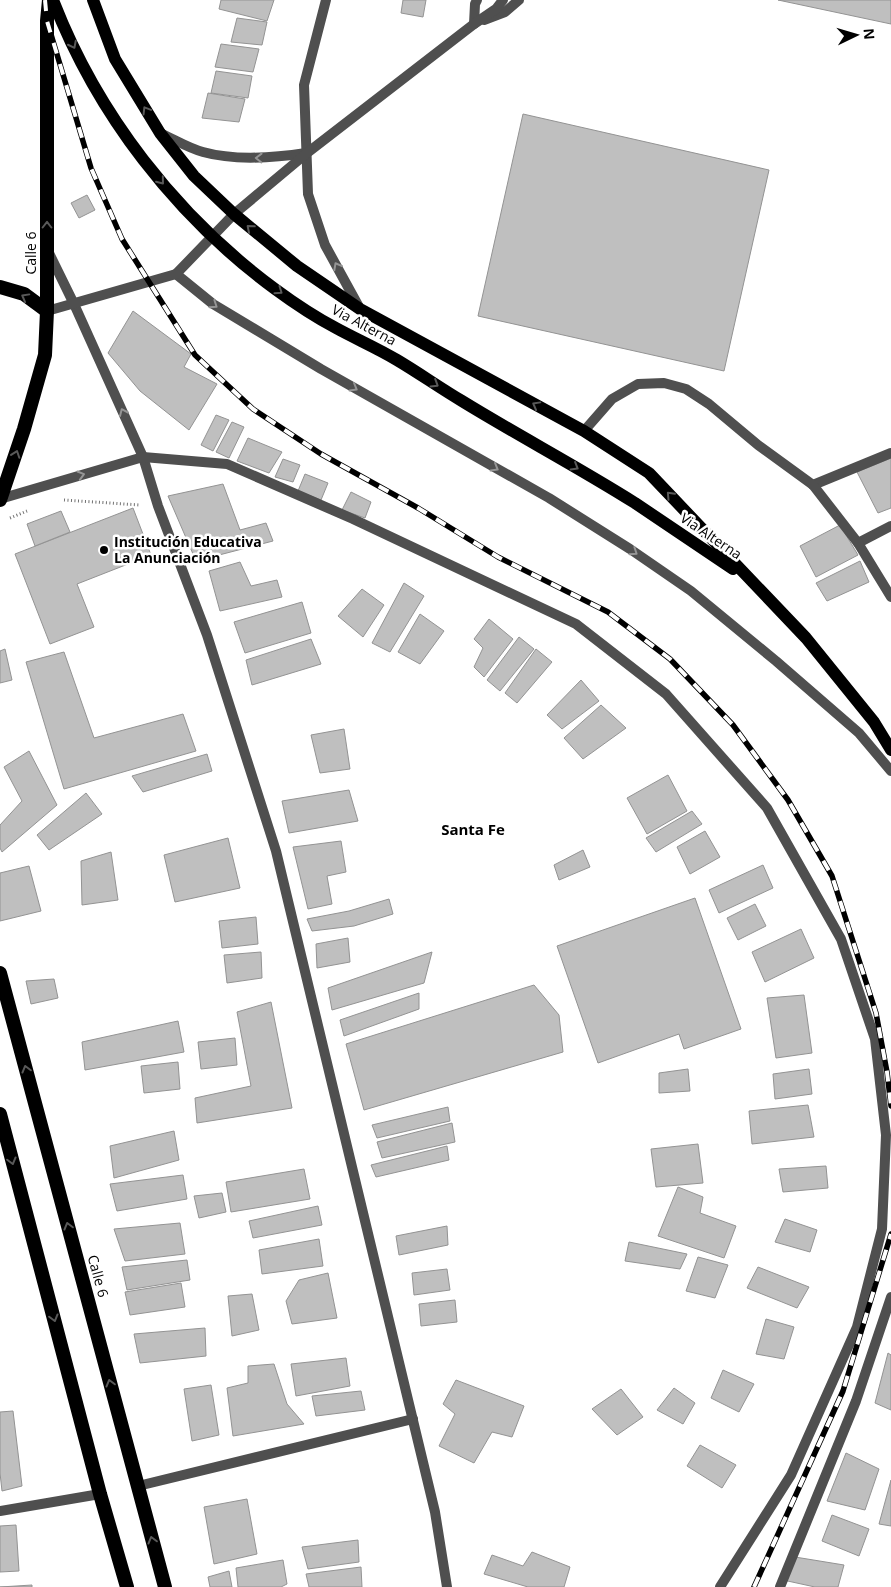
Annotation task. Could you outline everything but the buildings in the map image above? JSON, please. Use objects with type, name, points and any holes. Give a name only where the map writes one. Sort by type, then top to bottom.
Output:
[{"type":"highway","name":"Calle 6","points":[[0,499],[24,429],[45,355],[48,311],[47,21],[49,0]]},
{"type":"highway","points":[[0,287],[24,294],[48,311]]},
{"type":"highway","name":"Calle 6","points":[[0,973],[165,1587]]},
{"type":"highway","points":[[0,1114],[100,1494],[127,1587]]},
{"type":"main road","name":"Via Alterna","points":[[53,0],[62,24],[93,85],[130,144],[174,197],[222,246],[275,289],[333,327],[394,358],[461,401],[634,503],[752,582]]},
{"type":"main road","name":"Via Alterna","points":[[93,0],[115,59],[160,133],[194,176],[234,214],[297,266],[360,308],[584,431],[649,473],[806,638],[874,722],[891,750]]},
{"type":"street","points":[[326,0],[304,85],[308,194],[325,245],[360,308]]},
{"type":"street","points":[[474,24],[474,4],[476,0]]},
{"type":"street","points":[[48,311],[176,274],[234,214],[307,153],[496,9],[503,0]]},
{"type":"street","points":[[474,24],[504,12],[519,0]]},
{"type":"street","points":[[160,133],[203,152],[240,158],[272,158],[307,153]]},
{"type":"street","points":[[47,249],[143,457],[158,506],[207,634],[276,851],[435,1512],[447,1587]]},
{"type":"street","points":[[176,274],[213,304],[321,369],[549,498],[630,549],[684,586],[776,661],[859,733],[891,771]]},
{"type":"street","points":[[584,431],[612,399],[638,384],[664,383],[686,389],[709,404],[758,445],[814,485],[858,543],[891,597]]},
{"type":"street","points":[[814,485],[891,453]]},
{"type":"street","points":[[0,499],[143,457],[227,464],[353,519],[576,624],[666,694],[767,808],[841,938],[875,1039],[886,1135],[882,1229],[858,1327],[791,1475],[720,1587]]},
{"type":"street","points":[[858,543],[891,526]]},
{"type":"street","points":[[780,1587],[856,1401],[891,1297]]},
{"type":"street","points":[[138,1486],[413,1420]]},
{"type":"street","points":[[0,1511],[100,1494]]},
{"type":"path","points":[[62,500],[158,506]]},
{"type":"path","points":[[8,519],[34,509]]},
{"type":"railway","points":[[45,0],[47,21],[91,168],[122,239],[195,355],[253,409],[321,454],[418,508],[498,557],[608,612],[670,659],[733,725],[788,800],[832,876],[876,1013],[891,1106]]},
{"type":"railway","points":[[754,1587],[843,1391],[891,1234]]},
{"type":"place","name":"Institución Educativa La Anunciación","points":[[104,550]]},
{"type":"district","name":"Santa Fe","points":[[473,830]]}]
